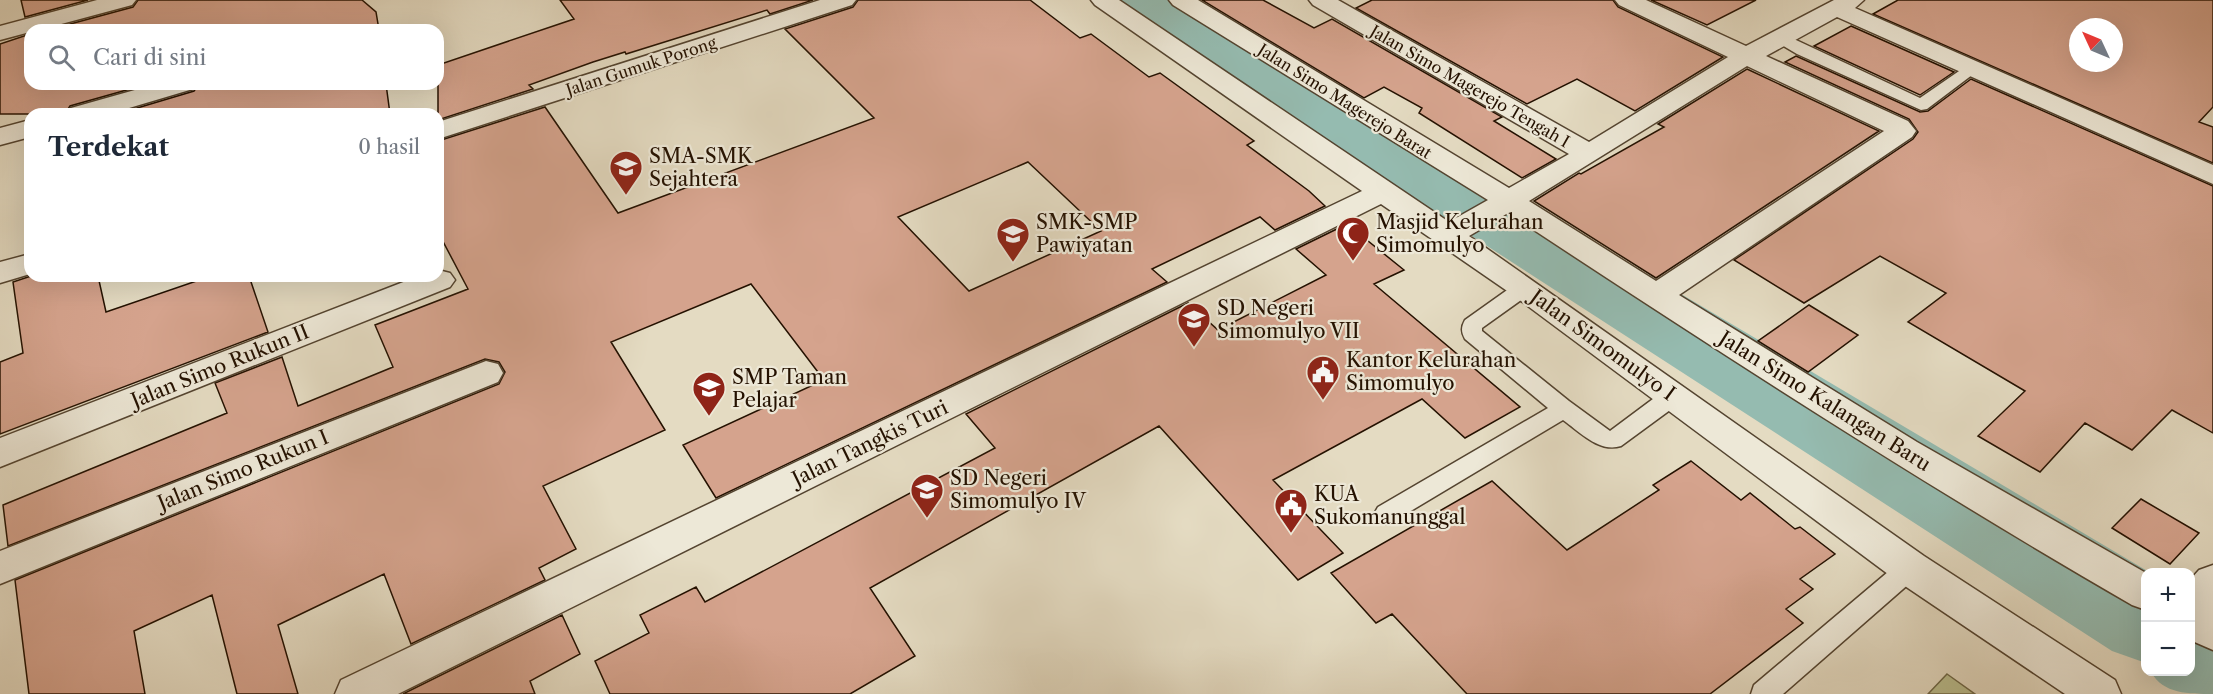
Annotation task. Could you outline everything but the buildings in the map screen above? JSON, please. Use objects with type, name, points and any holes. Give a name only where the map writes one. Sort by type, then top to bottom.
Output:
[{"type":"street","points":[[34,24],[124,0]]},
{"type":"street","name":"Jalan Gumuk Porong","points":[[444,130],[844,0]]},
{"type":"street","name":"Jalan Simomulyo I","points":[[1103,0],[1383,192],[1457,231],[1524,288],[1910,568],[2100,694]]},
{"type":"street","name":"Jalan Simo Magerejo Barat","points":[[1181,0],[1504,203]]},
{"type":"street","name":"Jalan Simo Magerejo Tengah I","points":[[1321,0],[1589,154]]},
{"type":"street","points":[[1628,0],[1898,127],[1902,131],[1655,296]]},
{"type":"street","points":[[1457,231],[1589,154],[1746,56],[1844,4],[2213,175]]},
{"type":"street","points":[[0,33],[24,27]]},
{"type":"street","points":[[101,108],[163,90]]},
{"type":"street","points":[[0,137],[24,130]]},
{"type":"street","name":"Jalan Tangkis Turi","points":[[356,694],[1383,192]]},
{"type":"street","name":"Jalan Simo Kalangan Baru","points":[[1504,203],[1855,421],[2087,561],[2141,591]]},
{"type":"street","points":[[0,273],[24,266]]},
{"type":"street","name":"Jalan Simo Rukun II","points":[[0,453],[434,282]]},
{"type":"street","name":"Jalan Simo Rukun I","points":[[0,568],[486,373]]},
{"type":"street","points":[[2195,603],[2213,582]]},
{"type":"street","points":[[2195,621],[2213,632]]},
{"type":"lane","points":[[1780,38],[1921,105],[1968,72]]},
{"type":"lane","points":[[1524,288],[1472,325],[1472,334],[1560,407],[1602,437],[1613,440],[1673,396]]},
{"type":"lane","points":[[1386,514],[1555,415],[1560,407]]},
{"type":"lane","points":[[1764,694],[1910,568]]},
{"type":"green space","points":[[1947,674],[1975,694],[1928,694]]},
{"type":"waterway","points":[[1146,0],[2141,618]]},
{"type":"waterway","points":[[2195,652],[2213,663]]},
{"type":"place","name":"SMA-SMK Sejahtera","points":[[626,196]]},
{"type":"place","name":"Masjid Kelurahan Simomulyo","points":[[1353,262]]},
{"type":"place","name":"SMK-SMP Pawiyatan","points":[[1013,263]]},
{"type":"place","name":"SD Negeri Simomulyo VII","points":[[1194,348]]},
{"type":"place","name":"Kantor Kelurahan Simomulyo","points":[[1323,401]]},
{"type":"place","name":"SMP Taman Pelajar","points":[[709,417]]},
{"type":"place","name":"SD Negeri Simomulyo IV","points":[[927,519]]},
{"type":"place","name":"KUA Sukomanunggal","points":[[1291,534]]}]
